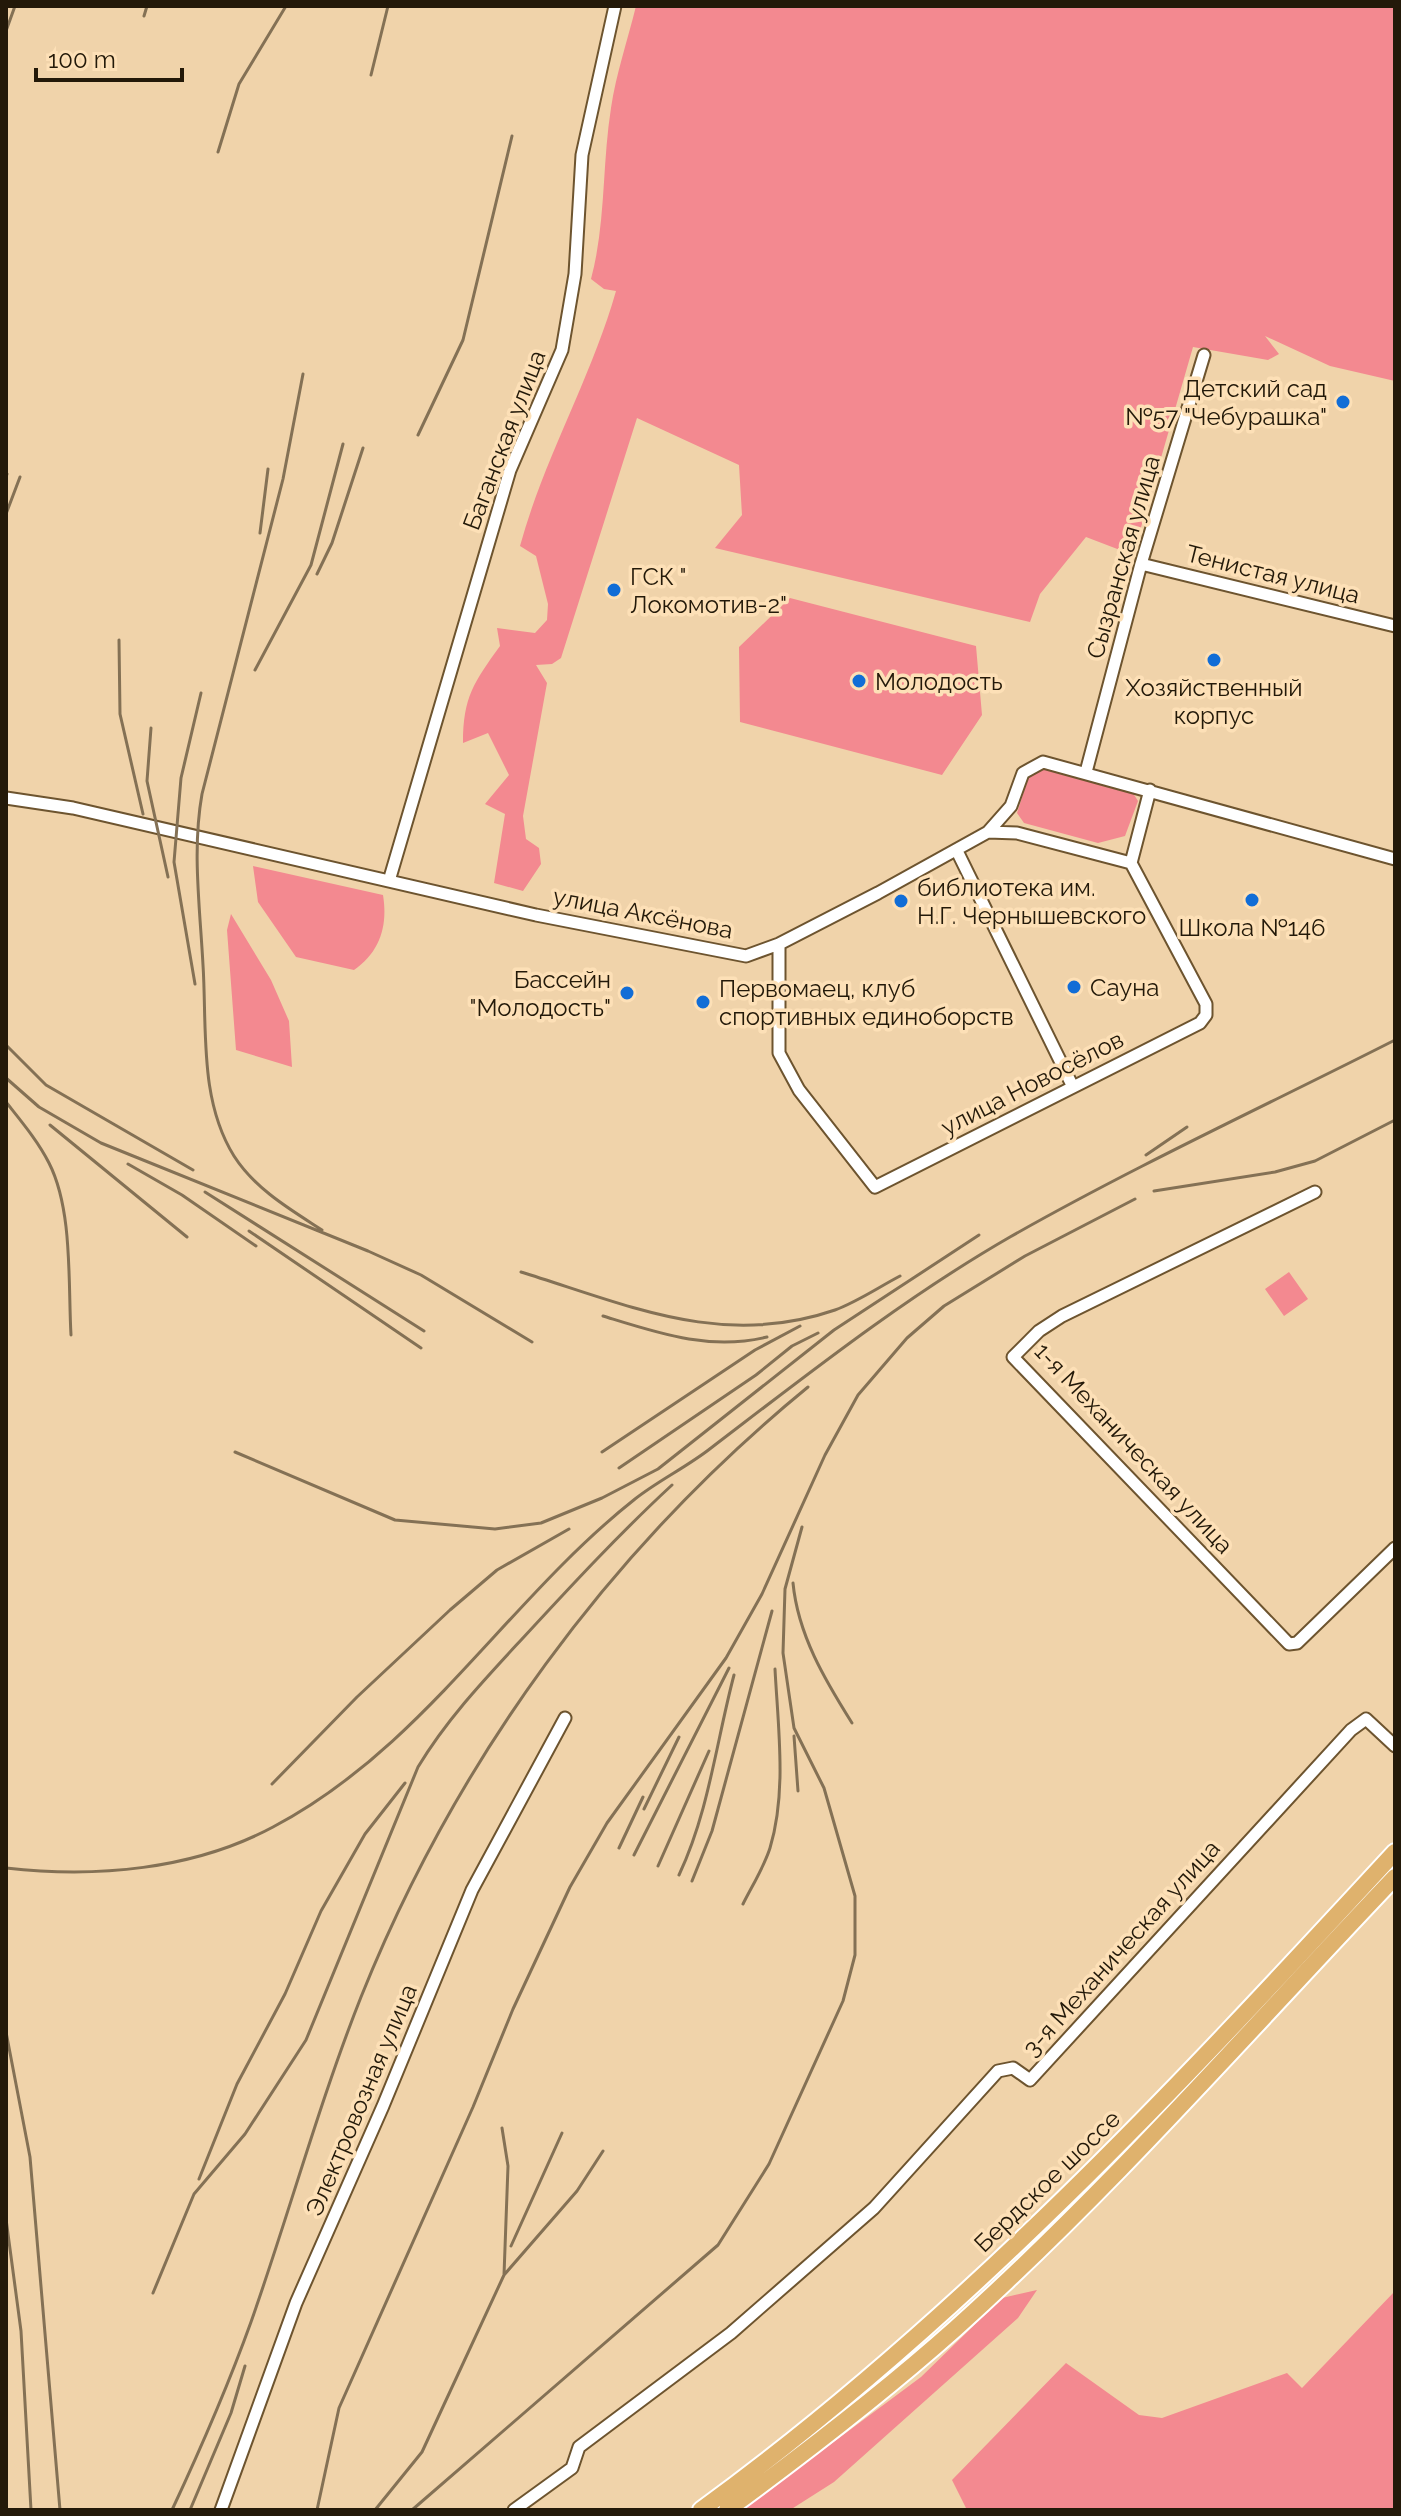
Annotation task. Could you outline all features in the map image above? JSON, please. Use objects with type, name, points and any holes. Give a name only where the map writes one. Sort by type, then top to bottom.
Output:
[{"type":"highway","name":"Бердское шоссе","points":[[701,2510],[768,2461],[856,2389],[1027,2236],[1125,2141],[1395,1852]]},
{"type":"highway","name":"Бердское шоссе","points":[[727,2510],[865,2404],[955,2329],[1024,2264],[1134,2154],[1395,1877]]},
{"type":"street","name":"Баганская улица","points":[[389,881],[506,482],[562,350],[575,274],[582,155],[615,6]]},
{"type":"street","name":"Сызранская улица","points":[[1086,772],[1141,564],[1204,355]]},
{"type":"street","name":"Тенистая улица","points":[[1141,564],[1395,626]]},
{"type":"street","name":"улица Аксёнова","points":[[6,798],[73,808],[536,915],[746,956],[779,944],[988,832],[1011,806],[1023,773],[1043,762],[1395,859]]},
{"type":"street","points":[[988,832],[1017,833],[1131,863],[1150,790]]},
{"type":"street","points":[[957,851],[1073,1087]]},
{"type":"street","name":"улица Новосёлов","points":[[779,944],[779,1053],[799,1090],[875,1187],[1200,1023],[1206,1015],[1206,1004],[1131,863]]},
{"type":"street","name":"1-я Механическая улица","points":[[1315,1192],[1062,1316],[1039,1331],[1013,1357],[1289,1644],[1297,1643],[1395,1548]]},
{"type":"street","name":"Электровозная улица","points":[[221,2510],[296,2303],[395,2078],[472,1890],[565,1718]]},
{"type":"street","name":"3-я Механическая улица","points":[[514,2510],[572,2468],[579,2447],[731,2333],[874,2208],[998,2071],[1013,2068],[1030,2080],[1351,1730],[1366,1719],[1395,1746]]},
{"type":"shaded area","points":[[636,6],[1395,6],[1395,381],[1330,366],[1265,336],[1279,354],[1268,360],[1193,347],[1133,555],[1086,537],[1040,594],[1030,622],[715,548],[742,515],[739,465],[637,418],[561,658],[552,664],[536,665],[547,683],[523,816],[526,839],[539,848],[541,864],[523,891],[494,883],[505,814],[485,804],[509,775],[488,733],[463,743],[465,714],[477,680],[500,646],[497,628],[535,633],[547,620],[548,604],[536,556],[520,546],[616,291],[604,289],[591,279],[602,215],[611,108]]},
{"type":"shaded area","name":"Молодость","points":[[790,598],[976,646],[982,715],[942,775],[740,722],[739,647]]},
{"type":"shaded area","points":[[1046,768],[1131,790],[1138,801],[1125,836],[1098,843],[1024,823],[1017,813],[1029,775]]},
{"type":"shaded area","points":[[253,866],[383,895],[383,928],[376,947],[354,970],[296,957],[258,902]]},
{"type":"shaded area","points":[[231,914],[271,980],[289,1021],[292,1067],[236,1050],[227,930]]},
{"type":"shaded area","points":[[1289,1272],[1308,1299],[1284,1316],[1265,1289]]},
{"type":"shaded area","points":[[1037,2290],[1018,2318],[834,2482],[790,2510],[742,2510],[921,2377],[1002,2298]]},
{"type":"shaded area","points":[[1395,2291],[1395,2510],[967,2510],[952,2480],[1066,2363],[1139,2415],[1162,2418],[1287,2373],[1302,2388]]},
{"type":"railway","points":[[6,31],[15,6]]},
{"type":"railway","points":[[144,16],[147,6]]},
{"type":"railway","points":[[218,152],[239,84],[286,6]]},
{"type":"railway","points":[[371,75],[388,6]]},
{"type":"railway","points":[[418,435],[463,340],[512,136]]},
{"type":"railway","points":[[303,374],[283,479],[202,794],[197,858],[207,1063],[215,1111],[234,1156],[252,1179],[274,1198],[322,1230]]},
{"type":"railway","points":[[255,670],[311,565],[343,444]]},
{"type":"railway","points":[[317,574],[332,543],[363,448]]},
{"type":"railway","points":[[260,533],[268,469]]},
{"type":"railway","points":[[6,514],[20,477]]},
{"type":"railway","points":[[119,640],[120,714],[143,814]]},
{"type":"railway","points":[[195,984],[174,862],[181,778],[201,693]]},
{"type":"railway","points":[[151,728],[147,781],[168,877]]},
{"type":"railway","points":[[6,1868],[109,1871],[177,1862],[242,1842],[273,1827],[326,1794],[375,1757],[462,1672],[545,1582],[635,1499],[702,1455],[894,1311],[1010,1237],[1057,1211],[1395,1040]]},
{"type":"railway","points":[[6,1045],[46,1085],[193,1170]]},
{"type":"railway","points":[[6,1078],[39,1107],[101,1143],[421,1275],[532,1342]]},
{"type":"railway","points":[[6,1102],[40,1147],[57,1182],[66,1224],[71,1335]]},
{"type":"railway","points":[[1154,1191],[1275,1172],[1315,1161],[1395,1120]]},
{"type":"railway","points":[[50,1125],[187,1237]]},
{"type":"railway","points":[[1146,1155],[1187,1127]]},
{"type":"railway","points":[[128,1164],[182,1195],[256,1246]]},
{"type":"railway","points":[[205,1192],[424,1331]]},
{"type":"railway","points":[[317,2510],[339,2408],[473,2107],[513,2009],[570,1887],[607,1823],[726,1658],[762,1594],[825,1455],[858,1395],[907,1338],[944,1306],[1025,1256],[1135,1199]]},
{"type":"railway","points":[[249,1231],[421,1348]]},
{"type":"railway","points":[[235,1452],[395,1520],[495,1529],[541,1523],[602,1498],[658,1469],[834,1330],[979,1235]]},
{"type":"railway","points":[[521,1272],[676,1318],[714,1324],[753,1325],[793,1321],[835,1310],[900,1276]]},
{"type":"railway","points":[[603,1316],[664,1334],[704,1341],[746,1341],[767,1337]]},
{"type":"railway","points":[[602,1452],[755,1350],[800,1326]]},
{"type":"railway","points":[[619,1468],[756,1375],[792,1346],[818,1333]]},
{"type":"railway","points":[[172,2510],[242,2346],[331,2077],[361,1997],[399,1909],[443,1824],[492,1743],[546,1664],[605,1589],[668,1517],[736,1450],[808,1387]]},
{"type":"railway","points":[[153,2293],[194,2194],[245,2134],[306,2040],[418,1767],[429,1749],[494,1670],[596,1560],[672,1485]]},
{"type":"railway","points":[[412,2510],[718,2245],[769,2164],[843,2001],[855,1955],[855,1896],[824,1788],[794,1728],[783,1653],[785,1589],[802,1527]]},
{"type":"railway","points":[[272,1784],[357,1697],[450,1610],[497,1570],[569,1529]]},
{"type":"railway","points":[[793,1583],[807,1639],[823,1674],[852,1723]]},
{"type":"railway","points":[[692,1881],[712,1831],[772,1611]]},
{"type":"railway","points":[[634,1855],[729,1668]]},
{"type":"railway","points":[[743,1904],[767,1855],[778,1805],[780,1759],[775,1669]]},
{"type":"railway","points":[[679,1875],[705,1802],[734,1675]]},
{"type":"railway","points":[[794,1736],[798,1791]]},
{"type":"railway","points":[[644,1809],[679,1737]]},
{"type":"railway","points":[[658,1866],[709,1751]]},
{"type":"railway","points":[[199,2179],[237,2084],[285,1994],[321,1911],[365,1834],[405,1783]]},
{"type":"railway","points":[[619,1848],[643,1797]]},
{"type":"railway","points":[[6,2032],[30,2157],[60,2510]]},
{"type":"railway","points":[[502,2128],[508,2166],[504,2275]]},
{"type":"railway","points":[[511,2246],[562,2133]]},
{"type":"railway","points":[[375,2510],[422,2452],[504,2275],[577,2191],[603,2151]]},
{"type":"railway","points":[[6,2219],[21,2331],[31,2510]]},
{"type":"railway","points":[[190,2510],[231,2413],[245,2366]]},
{"type":"place","name":"Детский сад №57 \"Чебурашка\"","points":[[1343,402]]},
{"type":"place","name":"ГСК \" Локомотив-2\"","points":[[614,590]]},
{"type":"place","name":"Хозяйственный корпус","points":[[1214,660]]},
{"type":"place","name":"Молодость","points":[[859,681]]},
{"type":"place","name":"Школа №146","points":[[1252,900]]},
{"type":"place","name":"библиотека им. Н.Г. Чернышевского","points":[[901,901]]},
{"type":"place","name":"Сауна","points":[[1074,987]]},
{"type":"place","name":"Бассейн \"Молодость\"","points":[[627,993]]},
{"type":"place","name":"Первомаец, клуб спортивных единоборств","points":[[703,1002]]}]
